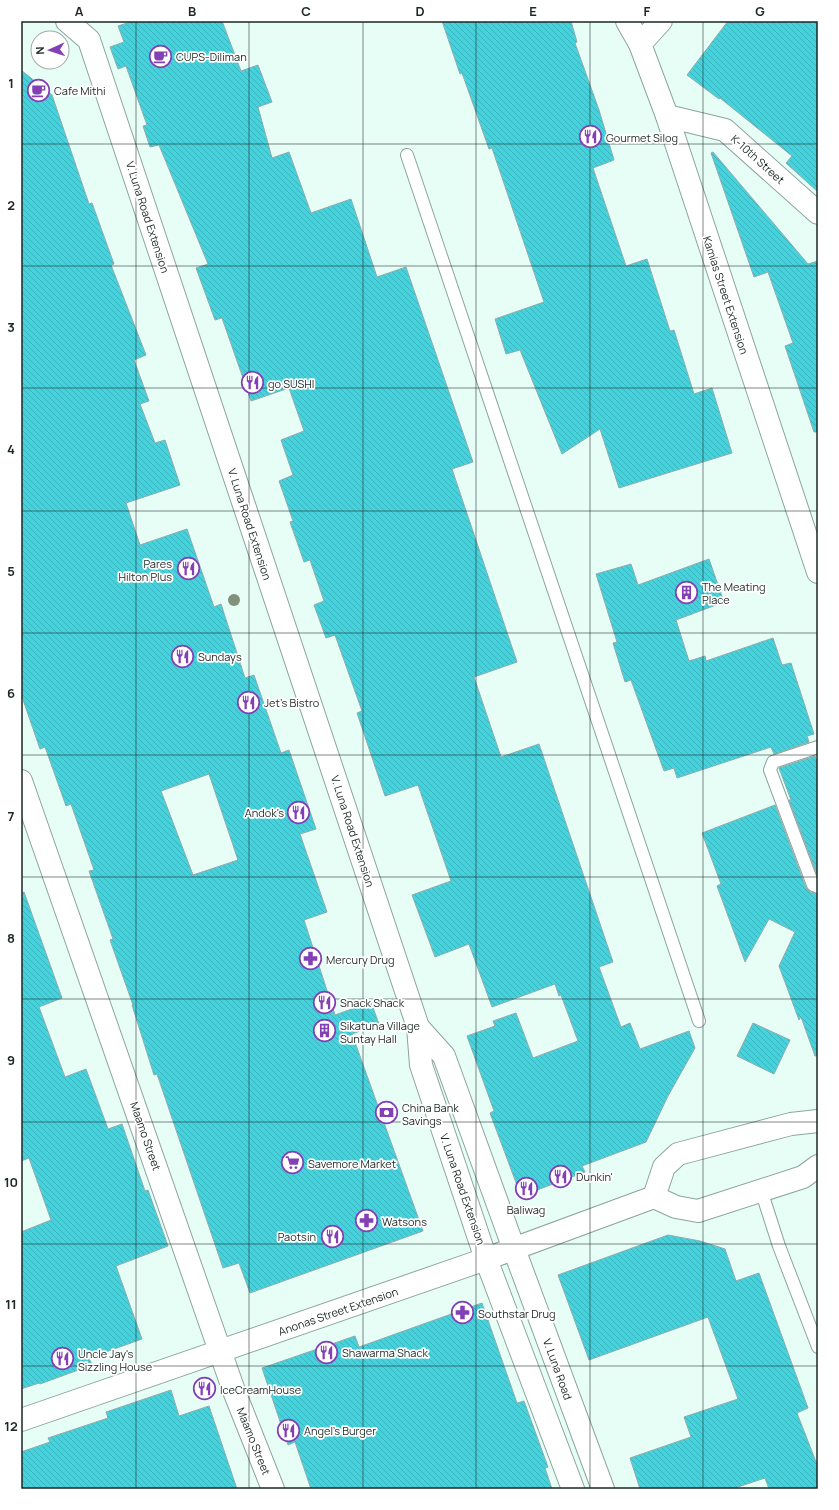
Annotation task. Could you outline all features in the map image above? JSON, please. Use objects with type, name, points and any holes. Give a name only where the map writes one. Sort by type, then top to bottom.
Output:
[{"type":"street","points":[[67,21],[86,30]]},
{"type":"street","name":"Kamias Street Extension","points":[[627,21],[640,44],[666,116],[818,572]]},
{"type":"street","points":[[640,44],[661,21]]},
{"type":"street","name":"V. Luna Road Extension","points":[[86,30],[418,1027],[421,1065],[486,1258]]},
{"type":"street","name":"K-10th Street","points":[[666,116],[725,130],[818,213]]},
{"type":"street","name":"Maamo Street","points":[[21,781],[234,1391],[273,1489]]},
{"type":"street","name":"V. Luna Road Extension","points":[[418,1027],[444,1056],[514,1249]]},
{"type":"street","points":[[818,1121],[791,1124],[678,1154],[664,1168],[654,1197],[676,1207],[698,1211],[803,1177],[818,1166]]},
{"type":"street","name":"Anonas Street Extension","points":[[21,1420],[514,1249],[654,1197]]},
{"type":"street","name":"V. Luna Road","points":[[514,1249],[603,1489]]},
{"type":"street","points":[[486,1258],[573,1489]]},
{"type":"lane","points":[[407,155],[699,1020]]},
{"type":"lane","points":[[818,747],[773,762],[770,770],[813,885],[818,887]]},
{"type":"lane","points":[[761,1190],[779,1246],[818,1347]]},
{"type":"building","points":[[133,21],[222,21],[241,71],[258,65],[272,102],[258,107],[272,158],[289,152],[311,213],[351,199],[377,277],[406,267],[473,462],[452,469],[517,662],[474,677],[501,757],[539,744],[613,962],[599,967],[621,1027],[630,1023],[640,1049],[689,1031],[695,1048],[668,1096],[646,1142],[582,1166],[585,1172],[521,1196],[490,1113],[494,1111],[467,1036],[495,1026],[493,1021],[516,1013],[533,1058],[578,1041],[561,995],[559,996],[555,984],[492,1007],[469,944],[435,957],[412,895],[451,881],[418,785],[385,796],[357,713],[362,711],[335,635],[326,638],[314,605],[324,601],[310,560],[304,562],[290,522],[293,521],[279,481],[293,475],[281,440],[304,431],[289,388],[251,401],[222,318],[215,320],[196,268],[208,264],[159,145],[150,147],[143,126],[147,125],[126,66],[118,69],[110,47],[124,42],[118,26]]},
{"type":"building","points":[[442,21],[571,21],[577,42],[575,43],[599,110],[614,160],[593,168],[626,266],[647,259],[670,331],[674,330],[694,394],[712,388],[732,453],[619,488],[600,429],[562,454],[520,350],[506,354],[495,319],[544,302],[492,148],[489,149],[462,73],[460,74]]},
{"type":"building","points":[[728,21],[818,21],[818,192],[786,163],[792,156],[720,98],[719,99],[687,75]]},
{"type":"building","points":[[21,70],[52,95],[89,204],[92,203],[114,264],[111,265],[146,355],[134,360],[149,401],[140,404],[155,443],[165,440],[180,485],[126,503],[140,545],[187,529],[214,607],[221,604],[245,678],[254,675],[281,753],[289,750],[316,829],[300,834],[327,912],[304,920],[335,1015],[371,1002],[379,1024],[352,1034],[423,1231],[250,1293],[239,1263],[223,1268],[157,1074],[154,1075],[133,1005],[110,940],[113,939],[89,871],[94,870],[71,804],[66,806],[45,747],[40,749],[21,694]],"holes":[[[209,774],[238,860],[193,875],[161,791]]]},
{"type":"building","points":[[713,152],[808,264],[818,261],[818,432],[814,432],[785,346],[793,343],[768,272],[754,277],[711,153]]},
{"type":"building","points":[[709,559],[724,602],[676,620],[689,661],[705,656],[706,661],[773,638],[782,665],[791,663],[814,734],[807,736],[809,742],[774,754],[771,747],[677,778],[674,768],[664,771],[631,680],[625,682],[613,643],[617,642],[596,574],[631,564],[638,585]]},
{"type":"building","points":[[815,756],[818,765],[818,877],[789,800],[791,800],[779,768]]},
{"type":"building","points":[[775,805],[806,888],[810,892],[818,894],[818,1056],[815,1056],[801,1017],[799,1020],[779,966],[795,932],[769,919],[745,962],[717,886],[721,884],[702,833]]},
{"type":"building","points":[[24,892],[62,998],[39,1007],[65,1077],[86,1069],[108,1129],[122,1124],[145,1191],[148,1190],[168,1246],[116,1266],[142,1339],[89,1358],[92,1365],[40,1384],[39,1383],[21,1389],[21,1232],[51,1220],[29,1158],[21,1161],[21,893]]},
{"type":"building","points":[[753,1023],[790,1040],[774,1074],[737,1056]]},
{"type":"building","points":[[668,1235],[700,1241],[725,1249],[736,1281],[759,1273],[808,1408],[797,1413],[818,1467],[818,1489],[769,1489],[765,1478],[732,1489],[640,1489],[630,1458],[691,1437],[684,1417],[738,1399],[708,1317],[589,1360],[558,1275]]},
{"type":"building","points":[[482,1303],[517,1403],[524,1401],[548,1467],[545,1468],[552,1489],[311,1489],[295,1442],[288,1445],[262,1368],[355,1336],[359,1347]]},
{"type":"building","points":[[171,1390],[179,1416],[209,1406],[237,1489],[21,1489],[21,1452],[50,1442],[48,1438],[108,1418],[106,1412]]},
{"type":"place","name":"CUPS-Diliman","points":[[160,56]]},
{"type":"place","name":"Cafe Mithi","points":[[38,90]]},
{"type":"place","name":"Gourmet Silog","points":[[591,137]]},
{"type":"place","name":"go SUSHI","points":[[252,383]]},
{"type":"place","name":"Pares Hilton Plus","points":[[188,569]]},
{"type":"place","name":"The Meating Place","points":[[686,592]]},
{"type":"place","name":"Sundays","points":[[182,656]]},
{"type":"place","name":"Jet's Bistro","points":[[249,702]]},
{"type":"place","name":"Andok's","points":[[299,812]]},
{"type":"place","name":"Mercury Drug","points":[[310,959]]},
{"type":"place","name":"Snack Shack","points":[[325,1002]]},
{"type":"place","name":"Sikatuna Village Suntay Hall","points":[[325,1031]]},
{"type":"place","name":"China Bank Savings","points":[[387,1113]]},
{"type":"place","name":"Savemore Market","points":[[293,1163]]},
{"type":"place","name":"Dunkin'","points":[[561,1176]]},
{"type":"place","name":"Baliwag","points":[[526,1189]]},
{"type":"place","name":"Watsons","points":[[367,1221]]},
{"type":"place","name":"Paotsin","points":[[332,1236]]},
{"type":"place","name":"Southstar Drug","points":[[462,1313]]},
{"type":"place","name":"Shawarma Shack","points":[[327,1352]]},
{"type":"place","name":"Uncle Jay's Sizzling House","points":[[62,1359]]},
{"type":"place","name":"IceCreamHouse","points":[[204,1389]]},
{"type":"place","name":"Angel's Burger","points":[[288,1430]]}]
